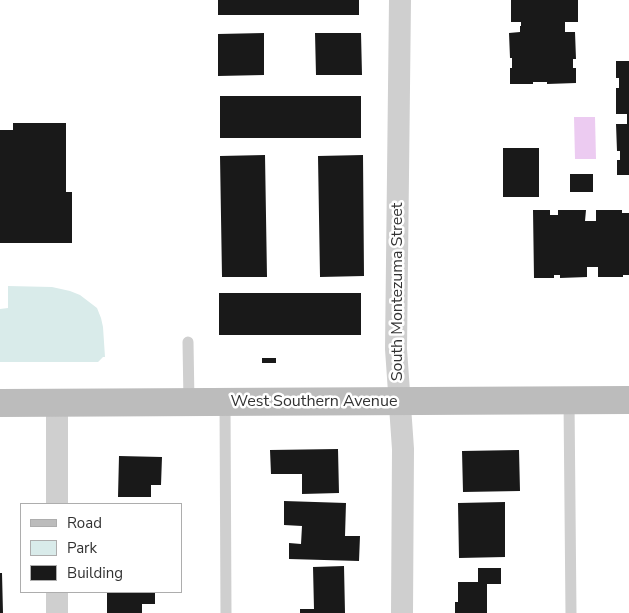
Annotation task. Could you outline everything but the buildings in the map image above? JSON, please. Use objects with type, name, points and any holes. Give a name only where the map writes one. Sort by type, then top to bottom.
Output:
[{"type":"main road","name":"West Southern Avenue","points":[[0,403],[629,400]]},
{"type":"street","name":"South Montezuma Street","points":[[400,0],[396,348],[403,449],[402,613]]},
{"type":"street","points":[[57,403],[57,503]]},
{"type":"street","points":[[57,593],[57,613]]},
{"type":"lane","points":[[188,342],[189,402]]},
{"type":"lane","points":[[569,400],[572,613]]},
{"type":"lane","points":[[226,402],[226,613]]},
{"type":"green space","points":[[8,286],[52,287],[80,295],[97,308],[103,327],[105,357],[98,362],[0,362],[0,309],[8,308]]},
{"type":"shaded area","points":[[574,117],[595,117],[596,159],[575,159]]}]
